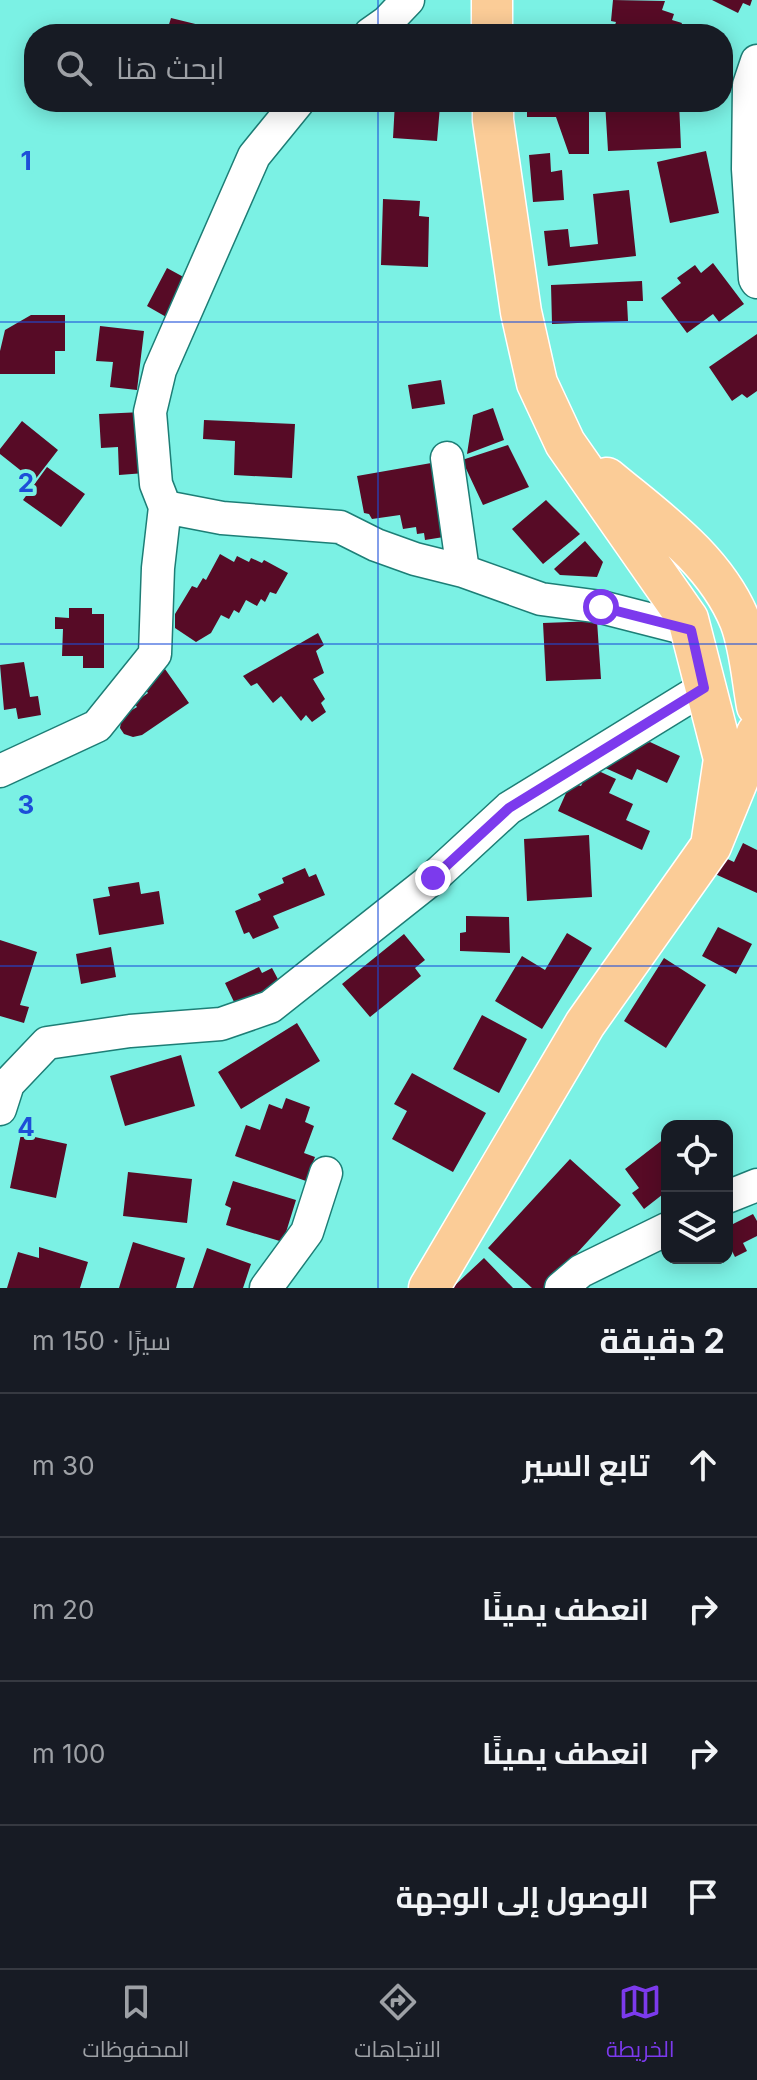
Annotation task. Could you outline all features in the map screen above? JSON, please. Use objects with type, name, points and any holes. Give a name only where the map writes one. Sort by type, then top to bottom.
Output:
[{"type":"main road","points":[[492,0],[492,24]]},
{"type":"main road","points":[[493,112],[521,312],[537,383],[565,443],[688,619],[724,759],[711,846]]},
{"type":"main road","points":[[565,443],[685,543],[722,585],[750,637],[757,706]]},
{"type":"main road","points":[[429,1288],[585,1024],[711,846],[757,733]]},
{"type":"street","points":[[384,24],[408,0]]},
{"type":"street","points":[[757,61],[749,85],[748,169],[757,282]]},
{"type":"street","points":[[0,771],[97,726],[155,654],[158,568],[165,507],[156,484],[150,412],[160,370],[254,156],[290,112]]},
{"type":"street","points":[[447,458],[463,571]]},
{"type":"street","points":[[165,507],[222,518],[340,527],[389,550],[463,571],[541,599],[601,607],[691,630]]},
{"type":"street","points":[[0,1109],[8,1084],[47,1043],[130,1031],[221,1024],[270,1007],[433,878],[509,808],[704,688]]},
{"type":"street","points":[[266,1288],[307,1232],[326,1173]]},
{"type":"street","points":[[733,1195],[757,1185]]},
{"type":"street","points":[[561,1288],[581,1271],[661,1232]]},
{"type":"building","points":[[613,0],[665,1],[662,10],[674,14],[672,20],[682,23],[615,24],[611,21]]},
{"type":"building","points":[[712,0],[752,0],[750,6],[743,3],[738,13]]},
{"type":"building","points":[[171,18],[195,24],[169,24]]},
{"type":"building","points":[[394,112],[439,112],[437,141],[393,138]]},
{"type":"building","points":[[527,112],[589,112],[589,154],[569,154],[556,117],[527,117]]},
{"type":"building","points":[[606,112],[679,112],[681,148],[608,151]]},
{"type":"building","points":[[706,151],[719,213],[670,223],[657,162]]},
{"type":"building","points":[[550,153],[551,172],[562,170],[564,200],[533,202],[529,155]]},
{"type":"building","points":[[629,190],[636,256],[548,266],[544,231],[568,229],[570,247],[598,244],[593,194]]},
{"type":"building","points":[[383,199],[420,201],[419,216],[429,217],[428,267],[381,265]]},
{"type":"building","points":[[713,263],[744,304],[719,322],[713,314],[687,333],[661,298],[681,283],[677,278],[695,265],[701,273]]},
{"type":"building","points":[[167,268],[189,280],[168,318],[147,306]]},
{"type":"building","points":[[642,281],[643,301],[627,301],[628,321],[552,324],[551,285]]},
{"type":"building","points":[[31,315],[65,315],[65,351],[55,351],[55,374],[0,374],[0,351],[5,330]]},
{"type":"building","points":[[100,326],[144,331],[137,390],[110,387],[113,362],[96,361]]},
{"type":"building","points":[[757,334],[757,391],[747,398],[742,394],[732,401],[709,367]]},
{"type":"building","points":[[441,380],[445,404],[412,409],[408,385]]},
{"type":"building","points":[[493,408],[504,440],[467,454],[473,415]]},
{"type":"building","points":[[143,412],[145,473],[119,475],[118,447],[101,448],[99,414]]},
{"type":"building","points":[[204,420],[295,424],[292,478],[234,475],[235,441],[203,439]]},
{"type":"building","points":[[22,421],[58,450],[34,481],[0,454],[0,449]]},
{"type":"building","points":[[508,445],[529,487],[483,505],[462,460]]},
{"type":"building","points":[[437,462],[450,536],[425,540],[424,533],[417,534],[416,527],[403,529],[400,515],[372,519],[364,513],[357,476]]},
{"type":"building","points":[[47,467],[85,494],[61,527],[23,500]]},
{"type":"building","points":[[546,500],[580,534],[543,564],[512,529]]},
{"type":"building","points":[[585,541],[603,562],[597,577],[560,575],[554,569]]},
{"type":"building","points":[[220,554],[234,562],[237,556],[249,562],[251,558],[262,563],[264,560],[288,573],[276,594],[270,592],[265,602],[261,599],[257,606],[246,600],[239,613],[234,610],[229,619],[221,615],[211,633],[196,642],[175,628],[175,614],[192,586],[197,588],[203,578],[206,580]]},
{"type":"building","points":[[69,608],[92,608],[92,614],[104,614],[104,668],[83,668],[83,656],[62,656],[63,629],[55,629],[55,617],[69,618]]},
{"type":"building","points":[[597,621],[601,679],[546,681],[543,623]]},
{"type":"building","points":[[318,633],[324,645],[316,651],[324,673],[313,679],[325,699],[321,703],[326,712],[312,722],[306,715],[301,721],[281,696],[273,703],[257,683],[251,686],[243,676]]},
{"type":"building","points":[[24,662],[30,697],[38,696],[41,715],[18,719],[16,708],[4,710],[0,665]]},
{"type":"building","points":[[165,669],[189,703],[142,735],[133,737],[124,734],[120,728],[122,716],[137,707],[134,703],[148,693],[142,685]]},
{"type":"building","points":[[650,742],[680,756],[667,783],[637,769],[632,780],[603,767],[605,759]]},
{"type":"building","points":[[590,767],[616,779],[609,793],[633,804],[626,820],[650,831],[642,850],[558,811],[571,782],[581,786]]},
{"type":"building","points":[[589,835],[592,897],[527,901],[524,839]]},
{"type":"building","points":[[743,843],[757,850],[757,893],[715,874],[723,857],[734,862]]},
{"type":"building","points":[[305,868],[309,877],[316,874],[325,895],[273,916],[279,928],[253,939],[249,932],[244,934],[235,911],[261,900],[258,894],[284,883],[282,878]]},
{"type":"building","points":[[139,882],[141,894],[159,891],[164,924],[99,935],[93,899],[110,896],[108,887]]},
{"type":"building","points":[[466,916],[509,917],[510,953],[460,951],[460,933],[466,932]]},
{"type":"building","points":[[718,927],[752,944],[736,974],[702,956]]},
{"type":"building","points":[[567,933],[592,948],[542,1029],[495,1001],[522,956],[545,970]]},
{"type":"building","points":[[404,934],[425,960],[415,968],[421,976],[370,1017],[342,984]]},
{"type":"building","points":[[0,940],[37,952],[20,1005],[29,1007],[24,1023],[0,1016]]},
{"type":"building","points":[[111,947],[116,977],[81,984],[76,954]]},
{"type":"building","points":[[664,958],[706,985],[666,1048],[624,1021]]},
{"type":"building","points":[[259,967],[262,973],[272,968],[280,983],[235,1004],[225,983]]},
{"type":"building","points":[[482,1015],[527,1039],[499,1093],[453,1069]]},
{"type":"building","points":[[297,1023],[320,1061],[241,1109],[218,1072]]},
{"type":"building","points":[[181,1055],[195,1106],[125,1126],[110,1076]]},
{"type":"building","points":[[412,1073],[486,1113],[453,1172],[392,1139],[407,1111],[394,1104]]},
{"type":"building","points":[[286,1098],[310,1107],[305,1122],[314,1126],[304,1153],[315,1157],[306,1181],[235,1156],[246,1125],[260,1130],[269,1104],[282,1109]]},
{"type":"building","points":[[21,1134],[67,1144],[56,1198],[10,1188]]},
{"type":"building","points":[[661,1141],[661,1196],[644,1209],[632,1193],[639,1188],[625,1169]]},
{"type":"building","points":[[570,1159],[621,1205],[545,1288],[532,1288],[488,1248]]},
{"type":"building","points":[[128,1172],[192,1179],[187,1223],[123,1216]]},
{"type":"building","points":[[233,1181],[296,1200],[283,1242],[226,1225],[231,1208],[225,1205]]},
{"type":"building","points":[[753,1214],[757,1221],[757,1236],[743,1243],[747,1251],[735,1257],[733,1253],[733,1224]]},
{"type":"building","points":[[133,1242],[185,1258],[176,1288],[119,1288]]},
{"type":"building","points":[[39,1247],[88,1262],[80,1288],[7,1288],[18,1252],[39,1258]]},
{"type":"building","points":[[207,1248],[251,1264],[243,1288],[193,1288]]},
{"type":"building","points":[[484,1258],[513,1288],[452,1288]]},
{"type":"route","points":[[433,878],[509,808],[704,688],[691,630],[601,607]]}]
